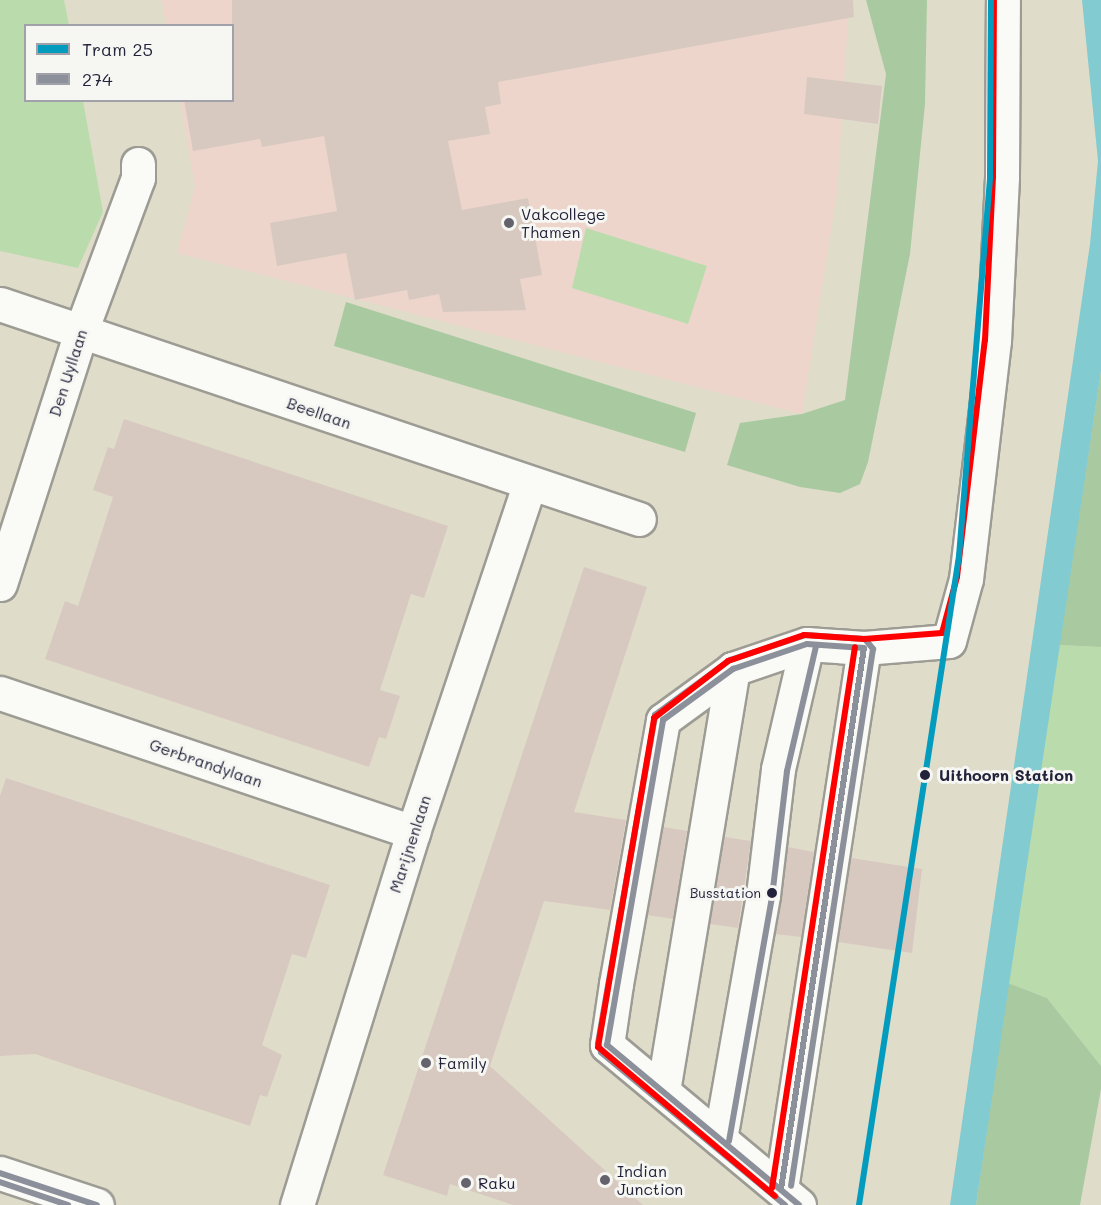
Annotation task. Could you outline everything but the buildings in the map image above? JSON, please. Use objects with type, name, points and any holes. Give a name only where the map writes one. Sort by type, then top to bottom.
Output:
[{"type":"street","points":[[790,1197],[607,1045],[616,984],[663,720],[734,669],[807,644],[864,648],[949,641],[966,579],[994,341],[1002,177],[1003,0]]},
{"type":"street","name":"Den Uyllaan","points":[[0,584],[81,331],[138,178],[138,164]]},
{"type":"street","name":"Beellaan","points":[[0,304],[529,485],[639,519]]},
{"type":"street","name":"Marijnenlaan","points":[[297,1205],[413,832],[529,485]]},
{"type":"street","points":[[720,1139],[763,895],[778,769],[807,644]]},
{"type":"street","points":[[790,1197],[864,648]]},
{"type":"street","points":[[663,1091],[734,669]]},
{"type":"street","name":"Gerbrandylaan","points":[[0,693],[413,832]]},
{"type":"street","points":[[0,1173],[97,1205]]},
{"type":"shaded area","name":"Vakcollege Thamen","points":[[162,0],[844,0],[848,20],[837,193],[802,414],[177,253],[195,187],[180,102],[234,102],[234,24],[166,24]]},
{"type":"green space","points":[[0,0],[64,0],[69,24],[24,24],[24,102],[83,102],[103,212],[78,268],[0,251]]},
{"type":"green space","points":[[866,0],[927,0],[925,104],[910,254],[868,462],[860,484],[840,493],[800,487],[727,465],[740,423],[802,414],[845,400],[886,74]]},
{"type":"green space","points":[[586,228],[707,266],[688,324],[572,288]]},
{"type":"green space","points":[[346,302],[696,413],[685,452],[334,346]]},
{"type":"green space","points":[[1101,371],[1101,647],[1059,645]]},
{"type":"green space","points":[[1059,645],[1101,647],[1101,1066],[1047,998],[1008,983]]},
{"type":"green space","points":[[1008,983],[1047,998],[1101,1066],[1101,1089],[1080,1205],[976,1205]]},
{"type":"water","points":[[1082,0],[1101,0],[1101,371],[976,1205],[950,1205],[1090,244],[1098,161]]},
{"type":"tram line","name":"25","points":[[859,1205],[959,556],[990,176],[991,0]]},
{"type":"transit line","points":[[775,1196],[598,1047],[654,718],[728,661],[804,635],[864,639],[942,633],[957,577],[985,340],[993,177],[994,0]]},
{"type":"transit line","points":[[785,1205],[601,1052],[598,1043],[655,715],[730,660],[806,635],[865,639],[873,649],[791,1186]]},
{"type":"transit line","name":"274","points":[[799,1205],[607,1045],[663,720],[733,669],[807,644],[864,648]]},
{"type":"transit line","points":[[729,1141],[772,897],[787,771],[816,646]]},
{"type":"transit line","points":[[772,1188],[855,647]]},
{"type":"transit line","name":"274","points":[[781,1189],[864,648]]},
{"type":"transit line","name":"274","points":[[0,1173],[97,1205]]},
{"type":"transit line","points":[[0,1182],[68,1205]]},
{"type":"place","name":"Vakcollege Thamen","points":[[509,223]]},
{"type":"place","name":"Uithoorn Station","points":[[925,775]]},
{"type":"place","name":"Busstation","points":[[772,893]]},
{"type":"place","name":"Family","points":[[426,1063]]},
{"type":"place","name":"Indian Junction","points":[[605,1180]]},
{"type":"place","name":"Raku","points":[[466,1183]]}]
